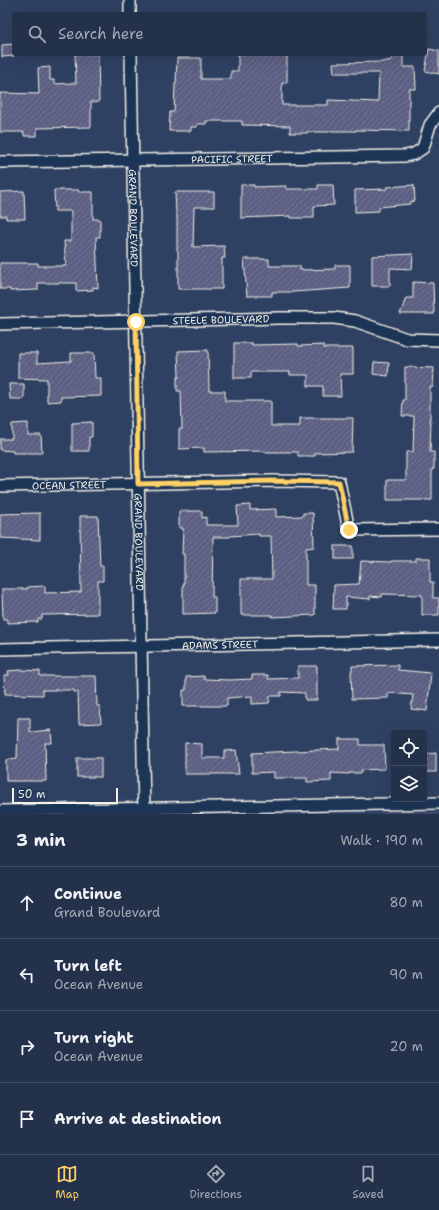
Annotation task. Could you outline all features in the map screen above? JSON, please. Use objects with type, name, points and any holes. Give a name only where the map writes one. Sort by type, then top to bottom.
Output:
[{"type":"street","points":[[130,0],[130,12]]},
{"type":"street","name":"GRAND BOULEVARD","points":[[131,56],[144,811]]},
{"type":"street","name":"PACIFIC STREET","points":[[0,162],[406,156],[414,154],[423,148],[430,125],[439,113]]},
{"type":"street","name":"STEELE BOULEVARD","points":[[0,324],[334,318],[355,321],[407,339],[439,340]]},
{"type":"street","name":"OCEAN STREET","points":[[0,486],[272,481],[339,482],[349,530],[439,529]]},
{"type":"street","name":"ADAMS STREET","points":[[0,649],[439,640]]},
{"type":"street","points":[[0,811],[144,811],[439,803]]},
{"type":"shaded area","points":[[381,812],[439,812],[439,814],[380,814]]},
{"type":"building","points":[[12,44],[12,56],[14,56],[2,57],[2,45]]},
{"type":"building","points":[[429,49],[439,51],[439,74],[425,71]]},
{"type":"building","points":[[75,56],[98,56],[99,102],[91,102],[91,127],[37,128],[37,136],[24,136],[24,132],[0,132],[0,93],[39,94],[38,68],[50,67],[50,80],[54,80],[54,84],[76,83]]},
{"type":"building","points":[[238,56],[287,56],[287,83],[282,83],[282,105],[328,105],[328,100],[378,102],[379,73],[334,73],[333,63],[382,62],[392,60],[392,56],[403,56],[403,67],[415,67],[416,89],[409,89],[409,131],[356,130],[290,133],[290,126],[242,125],[242,121],[206,121],[206,124],[197,124],[197,127],[191,127],[191,131],[169,131],[170,112],[174,112],[177,58],[201,58],[201,79],[231,79],[231,71],[238,71]]},
{"type":"building","points":[[241,185],[254,185],[254,187],[286,186],[286,189],[318,189],[318,185],[333,185],[334,205],[314,206],[314,218],[291,218],[291,216],[241,218]]},
{"type":"building","points":[[414,185],[415,201],[410,202],[410,204],[379,207],[379,211],[355,212],[355,190],[387,189],[387,187]]},
{"type":"building","points":[[54,190],[79,190],[79,192],[93,192],[93,219],[100,219],[100,237],[96,237],[98,288],[93,287],[93,290],[76,291],[76,283],[38,283],[38,290],[10,291],[10,289],[0,289],[0,263],[38,263],[38,266],[66,266],[64,241],[71,241],[71,211],[55,211]]},
{"type":"building","points":[[24,191],[25,219],[6,219],[6,216],[0,216],[0,192]]},
{"type":"building","points":[[175,192],[214,192],[214,207],[194,207],[193,247],[224,246],[225,258],[222,258],[222,289],[178,289],[177,214]]},
{"type":"building","points":[[413,254],[412,269],[390,268],[390,286],[372,286],[372,256]]},
{"type":"building","points":[[244,259],[269,259],[269,266],[300,266],[300,270],[335,269],[335,265],[350,265],[350,288],[272,292],[272,296],[247,296]]},
{"type":"building","points":[[413,282],[433,283],[434,314],[400,314],[406,298],[413,298]]},
{"type":"building","points":[[234,343],[252,343],[252,345],[324,345],[324,348],[353,348],[353,374],[340,374],[341,396],[323,396],[323,386],[308,386],[308,375],[290,375],[290,372],[251,372],[251,378],[234,378]]},
{"type":"building","points":[[208,350],[209,391],[225,391],[225,401],[271,401],[271,426],[300,426],[300,418],[353,418],[352,452],[315,453],[315,456],[298,456],[298,452],[204,452],[204,448],[179,449],[179,429],[182,429],[181,391],[177,391],[177,377],[179,377],[178,351]]},
{"type":"building","points":[[18,353],[37,353],[37,363],[71,361],[71,353],[94,353],[95,378],[101,378],[101,396],[61,397],[61,401],[47,402],[47,379],[18,378]]},
{"type":"building","points":[[374,362],[389,363],[388,376],[373,374]]},
{"type":"building","points":[[405,367],[434,368],[433,387],[430,387],[430,452],[434,452],[434,469],[432,469],[432,500],[387,500],[387,480],[406,480],[406,452],[413,452],[414,416],[402,416],[403,400],[405,400]]},
{"type":"building","points":[[9,384],[24,384],[24,399],[10,399]]},
{"type":"building","points":[[92,422],[92,437],[89,437],[89,451],[72,451],[72,423]]},
{"type":"building","points":[[28,423],[28,435],[41,435],[42,453],[13,453],[13,451],[0,450],[0,439],[12,439],[12,424]]},
{"type":"building","points":[[250,505],[250,510],[276,509],[276,517],[303,516],[303,513],[313,513],[314,547],[306,548],[306,585],[315,585],[315,615],[272,617],[272,615],[241,615],[241,579],[272,579],[271,536],[259,536],[259,534],[213,537],[212,597],[215,597],[215,613],[183,614],[183,528],[179,528],[179,511],[202,511],[202,518],[206,517],[206,525],[238,525],[237,506]]},
{"type":"building","points":[[40,513],[40,540],[0,538],[0,514]]},
{"type":"building","points":[[80,516],[98,516],[100,566],[103,566],[103,581],[98,581],[98,614],[42,615],[42,619],[38,619],[38,622],[7,623],[7,619],[3,619],[2,589],[27,589],[27,587],[45,586],[45,593],[81,592]]},
{"type":"building","points":[[335,546],[353,546],[353,559],[335,559]]},
{"type":"building","points":[[416,558],[430,558],[430,582],[433,582],[433,598],[439,598],[439,615],[422,615],[422,595],[382,594],[382,597],[370,596],[370,599],[346,597],[346,609],[333,609],[334,585],[359,584],[361,561],[416,561]]},
{"type":"building","points":[[398,665],[398,670],[431,673],[427,711],[411,709],[413,695],[388,693],[388,698],[352,699],[352,666]]},
{"type":"building","points":[[298,666],[317,666],[317,700],[305,700],[305,693],[281,692],[281,696],[270,696],[269,703],[252,704],[252,696],[227,698],[227,706],[183,706],[183,690],[186,690],[186,677],[204,676],[204,679],[229,680],[252,679],[252,675],[268,675],[268,679],[298,678]]},
{"type":"building","points":[[8,671],[40,671],[40,676],[96,676],[97,706],[100,706],[101,723],[79,724],[78,692],[74,692],[74,690],[43,690],[43,695],[5,694],[4,675],[9,675]]},
{"type":"building","points":[[18,718],[30,718],[30,732],[51,730],[52,743],[45,743],[46,781],[6,781],[6,760],[17,759]]},
{"type":"building","points":[[339,739],[360,739],[360,745],[384,745],[385,769],[361,770],[361,773],[349,774],[331,773],[331,781],[307,782],[307,778],[274,778],[274,772],[252,773],[252,753],[339,749]]},
{"type":"building","points":[[185,743],[202,744],[202,758],[224,758],[224,751],[236,750],[239,774],[185,774]]},
{"type":"building","points":[[436,753],[436,772],[427,772],[427,754]]},
{"type":"building","points":[[77,758],[101,758],[101,777],[77,777]]},
{"type":"route","points":[[136,322],[138,484],[272,481],[339,482],[349,530]]}]
